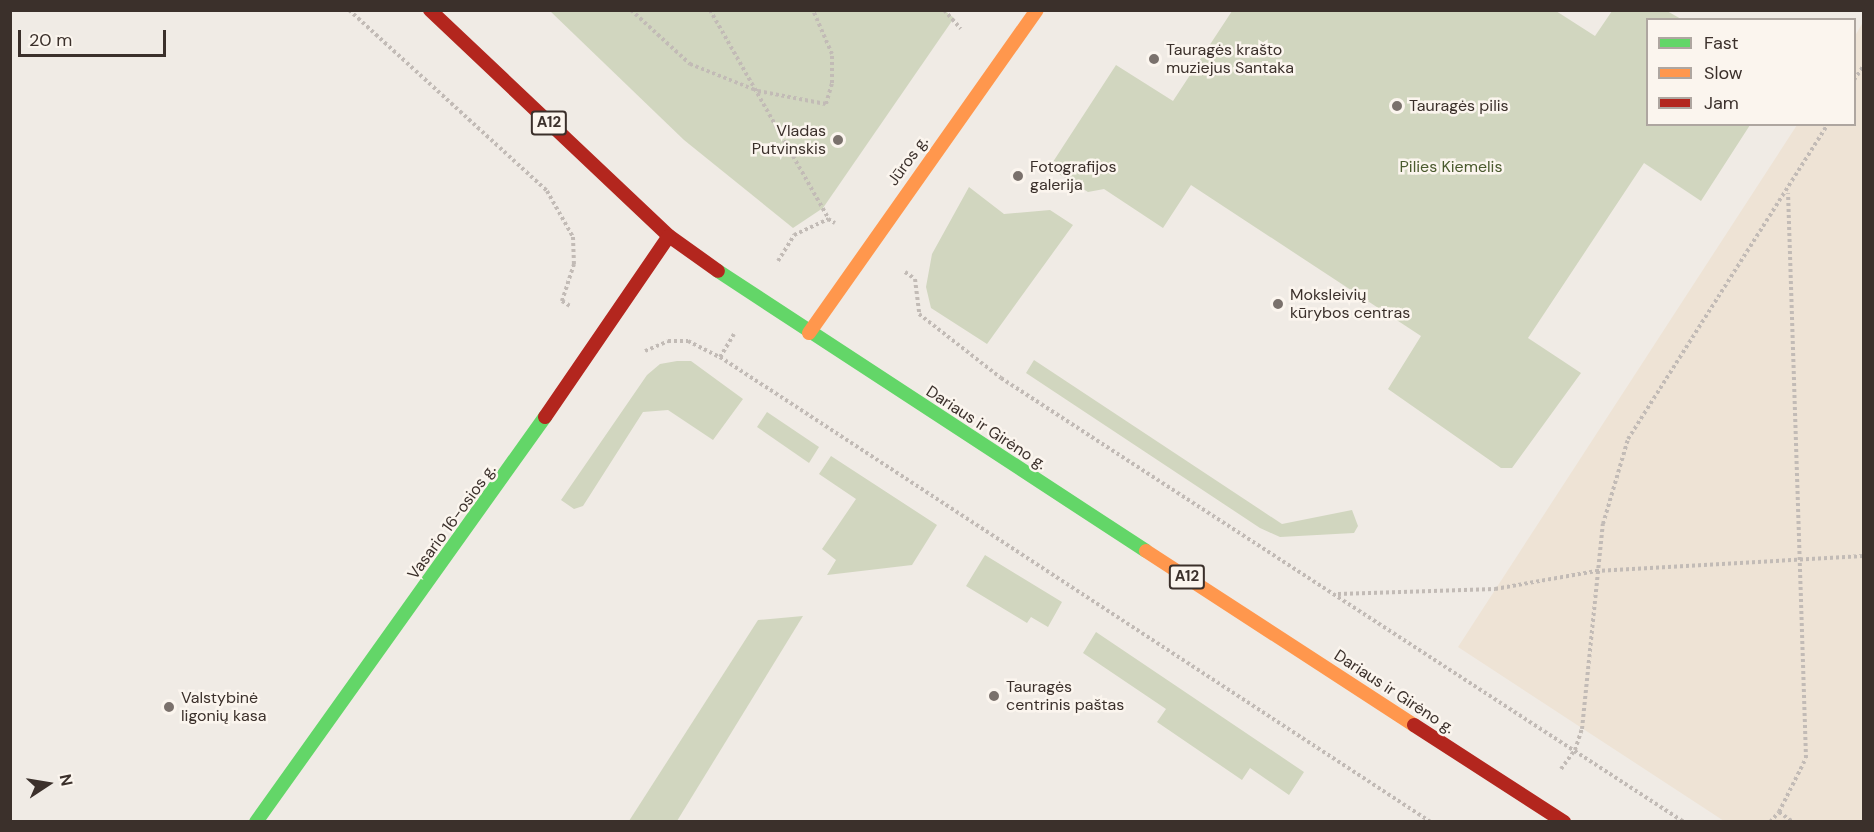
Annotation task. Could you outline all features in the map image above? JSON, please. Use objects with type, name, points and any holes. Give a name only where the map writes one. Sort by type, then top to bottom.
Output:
[{"type":"main road","name":"Dariaus ir Girėno g.","points":[[430,10],[669,236],[809,333],[1564,822]]},
{"type":"main road","name":"Jūros g.","points":[[809,333],[1037,10]]},
{"type":"main road","name":"Vasario 16-osios g.","points":[[256,822],[606,330],[669,236]]},
{"type":"path","points":[[349,10],[547,191],[573,237],[574,264],[562,301],[643,351],[668,341],[688,341],[720,357]]},
{"type":"path","points":[[631,10],[690,64],[758,91],[826,104],[832,83],[832,54],[813,10]]},
{"type":"path","points":[[710,10],[758,91],[828,219]]},
{"type":"path","points":[[944,10],[961,30]]},
{"type":"path","points":[[1535,802],[1575,750],[1583,722],[1602,524],[1628,439],[1788,191],[1827,126]]},
{"type":"path","points":[[1770,822],[1779,812],[1806,758],[1788,191]]},
{"type":"path","points":[[1684,822],[1337,594],[1495,589],[1596,571],[1863,556]]},
{"type":"path","points":[[1779,812],[1793,822]]},
{"type":"green space","points":[[944,10],[954,18],[823,208],[793,228],[684,140],[550,11]]},
{"type":"green space","name":"Pilies Kiemelis","points":[[1232,11],[1556,11],[1595,36],[1612,11],[1667,11],[1679,18],[1646,18],[1646,126],[1749,126],[1701,201],[1644,163],[1528,338],[1581,373],[1512,468],[1501,468],[1388,389],[1421,336],[1191,185],[1163,228],[1104,189],[1088,192],[1049,168],[1116,65],[1173,101]]},
{"type":"green space","points":[[969,187],[1004,214],[1050,210],[1073,225],[987,344],[931,308],[926,287],[932,254]]},
{"type":"green space","points":[[1034,360],[1282,524],[1352,510],[1358,526],[1354,533],[1280,537],[1260,528],[1026,373]]},
{"type":"green space","points":[[691,361],[743,399],[713,440],[668,410],[643,412],[583,506],[574,509],[561,500],[647,375],[660,364]]},
{"type":"green space","points":[[767,412],[819,447],[809,463],[757,427]]},
{"type":"green space","points":[[831,456],[937,525],[912,565],[827,575],[836,560],[822,549],[856,499],[819,474]]},
{"type":"green space","points":[[985,555],[1062,602],[1048,627],[1031,617],[1027,623],[966,586]]},
{"type":"green space","points":[[803,616],[677,821],[629,821],[758,620]]},
{"type":"green space","points":[[1096,632],[1304,772],[1289,795],[1250,768],[1242,780],[1157,722],[1166,709],[1083,653]]},
{"type":"shaded area","points":[[1863,22],[1863,821],[1724,821],[1458,647],[1796,126],[1856,126],[1856,34]]},
{"type":"traffic: fast","points":[[718,271],[1146,551]]},
{"type":"traffic: fast","points":[[256,822],[545,417]]},
{"type":"traffic: slow","points":[[809,333],[1037,10]]},
{"type":"traffic: slow","points":[[1146,551],[1414,725]]},
{"type":"traffic: jam","points":[[430,10],[669,236],[718,271]]},
{"type":"traffic: jam","points":[[545,417],[669,236]]},
{"type":"traffic: jam","points":[[1414,725],[1564,822]]},
{"type":"place","name":"Tauragės krašto muziejus Santaka","points":[[1154,59]]},
{"type":"place","name":"Tauragės pilis","points":[[1397,106]]},
{"type":"place","name":"Vladas Putvinskis","points":[[838,140]]},
{"type":"place","name":"Fotografijos galerija","points":[[1018,176]]},
{"type":"place","name":"Moksleivių kūrybos centras","points":[[1278,304]]},
{"type":"place","name":"Tauragės centrinis paštas","points":[[994,696]]},
{"type":"place","name":"Valstybinė ligonių kasa","points":[[169,707]]}]
